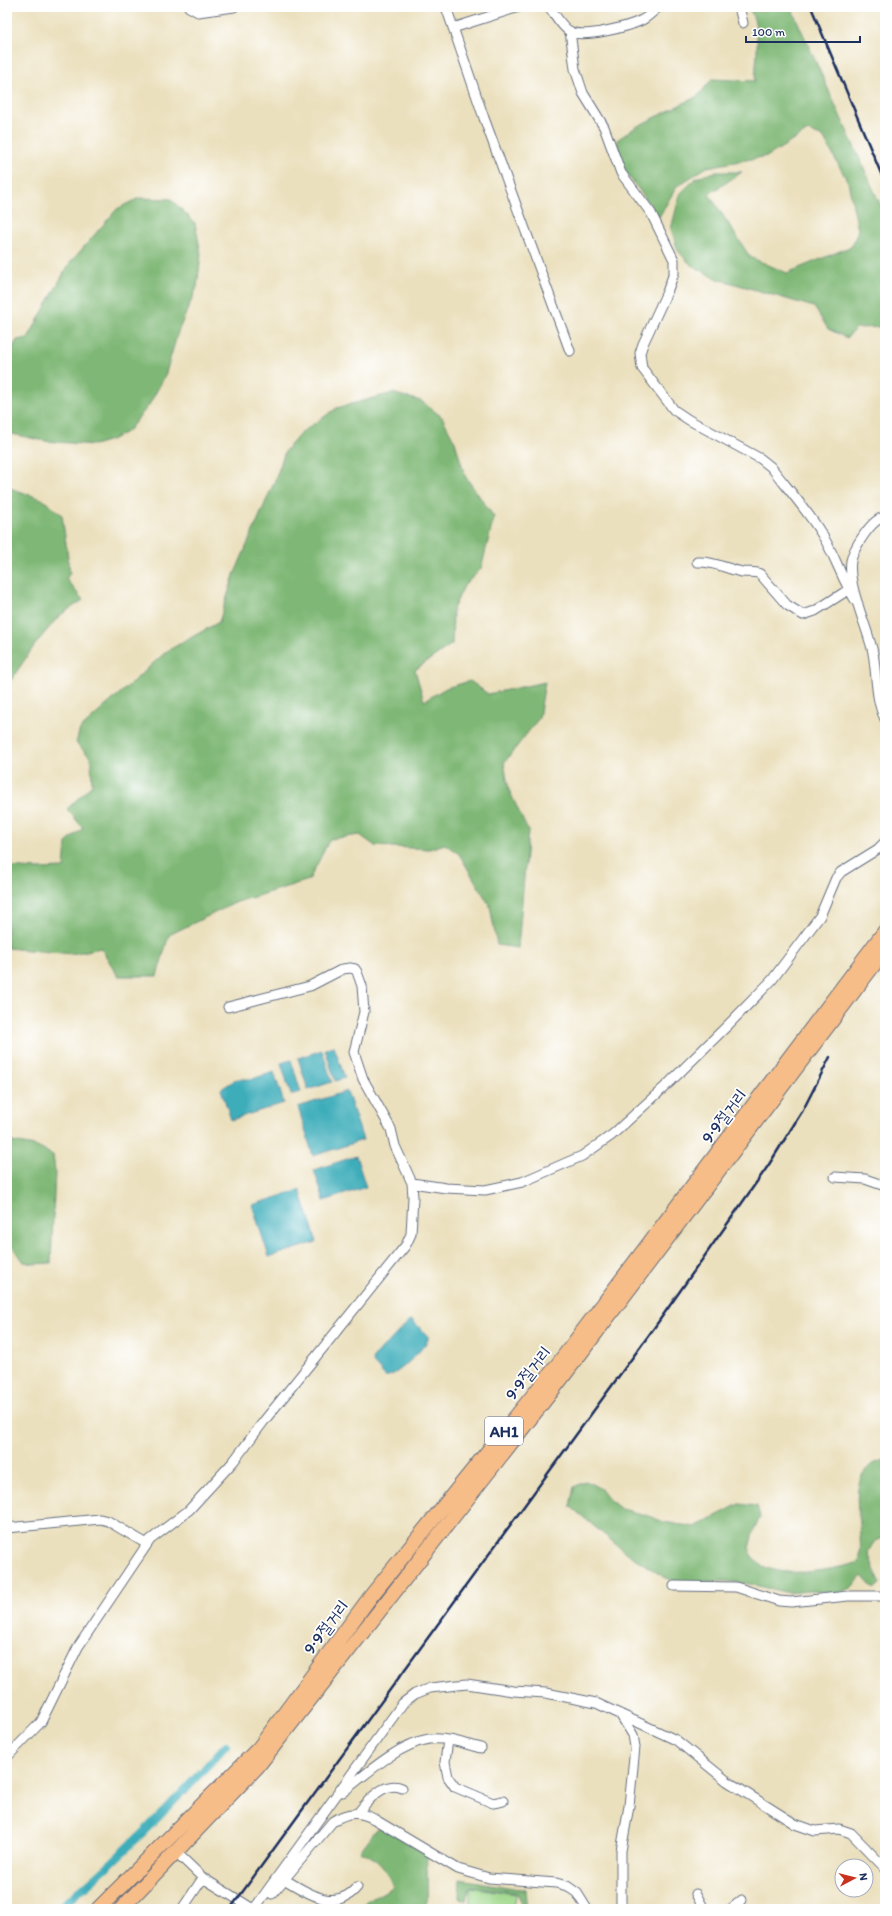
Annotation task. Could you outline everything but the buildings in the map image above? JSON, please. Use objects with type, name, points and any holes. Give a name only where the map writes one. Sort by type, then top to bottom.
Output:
[{"type":"highway","name":"9·9절거리","points":[[98,1909],[259,1748],[371,1596],[557,1366],[885,931]]},
{"type":"highway","name":"9·9절거리","points":[[121,1909],[257,1767],[558,1383],[885,950]]},
{"type":"street","points":[[189,7],[198,12],[234,7]]},
{"type":"street","points":[[446,7],[570,351]]},
{"type":"street","points":[[453,28],[519,7]]},
{"type":"street","points":[[549,7],[570,31],[574,33],[585,33],[630,25],[643,19],[659,7]]},
{"type":"street","points":[[739,7],[743,23]]},
{"type":"street","points":[[570,31],[573,58],[583,93],[604,127],[621,173],[652,213],[674,260],[674,273],[667,292],[642,344],[640,353],[642,368],[674,410],[689,420],[761,459],[772,467],[821,533],[833,554],[848,590],[858,604]]},
{"type":"street","points":[[885,517],[876,521],[869,528],[851,561],[853,584],[872,653],[880,708],[885,719]]},
{"type":"street","points":[[698,562],[707,561],[741,572],[755,572],[760,574],[787,605],[803,615],[815,611],[848,590]]},
{"type":"street","points":[[412,1183],[446,1188],[485,1190],[522,1182],[582,1156],[612,1135],[669,1083],[772,980],[820,916],[836,878],[841,872],[878,849],[885,842]]},
{"type":"street","points":[[7,1757],[41,1722],[78,1647],[147,1544],[167,1526],[189,1510],[232,1462],[264,1420],[406,1245],[411,1234],[413,1197],[412,1183],[395,1146],[391,1129],[356,1062],[354,1052],[364,1012],[362,986],[355,969],[343,969],[305,988],[228,1007]]},
{"type":"street","points":[[835,1177],[865,1179],[885,1186]]},
{"type":"street","points":[[7,1528],[100,1519],[108,1521],[147,1544]]},
{"type":"street","points":[[674,1586],[736,1587],[779,1601],[791,1602],[848,1596],[885,1596]]},
{"type":"street","points":[[176,1852],[203,1878],[253,1909],[404,1703],[415,1694],[430,1688],[467,1684],[513,1691],[546,1693],[596,1703],[676,1740],[727,1781],[795,1824],[815,1831],[839,1829],[851,1833],[885,1868]]},
{"type":"street","points":[[620,1714],[633,1735],[635,1747],[631,1771],[629,1806],[621,1851],[621,1903],[623,1909]]},
{"type":"street","points":[[335,1797],[386,1759],[416,1743],[430,1739],[448,1740],[481,1748]]},
{"type":"street","points":[[448,1740],[445,1762],[448,1777],[456,1786],[493,1803],[503,1801]]},
{"type":"street","points":[[358,1813],[379,1791],[393,1786],[402,1788]]},
{"type":"street","points":[[259,1909],[333,1821],[342,1816],[358,1813],[374,1819],[458,1869],[489,1878],[545,1881],[567,1886],[577,1893],[587,1909]]},
{"type":"street","points":[[182,1909],[203,1878]]},
{"type":"street","points":[[284,1879],[316,1896],[330,1900],[340,1900],[351,1895],[357,1887]]},
{"type":"street","points":[[696,1894],[704,1909]]},
{"type":"street","points":[[731,1909],[742,1900]]},
{"type":"green space","points":[[748,7],[791,7],[885,215],[885,327],[856,328],[847,338],[828,329],[814,307],[715,278],[691,265],[678,251],[671,229],[680,194],[696,178],[715,172],[742,172],[709,194],[750,257],[787,273],[852,246],[858,230],[848,182],[823,137],[808,131],[768,156],[707,167],[677,186],[659,217],[622,167],[617,140],[636,127],[698,96],[712,79],[755,81],[757,33],[755,23]]},
{"type":"green space","points":[[139,198],[171,199],[195,223],[201,254],[197,287],[178,332],[165,376],[149,405],[128,431],[111,440],[94,445],[45,441],[7,433],[7,358],[17,340],[28,338],[69,264],[117,209]]},
{"type":"green space","points":[[392,393],[421,401],[442,417],[455,442],[465,476],[494,517],[481,569],[464,586],[453,609],[452,644],[415,670],[424,701],[446,688],[470,681],[488,694],[545,682],[539,718],[504,763],[509,790],[528,831],[518,948],[497,945],[490,906],[459,854],[445,844],[429,849],[375,846],[360,835],[330,839],[309,880],[237,902],[169,935],[157,976],[118,976],[101,948],[72,954],[7,948],[7,867],[37,869],[64,868],[66,843],[83,828],[67,809],[92,785],[91,758],[76,743],[80,729],[167,651],[219,622],[234,575],[276,478],[285,451],[302,432],[337,408]]},
{"type":"green space","points":[[7,484],[10,488],[42,499],[62,515],[70,573],[66,579],[83,600],[59,616],[34,646],[7,686]]},
{"type":"green space","points":[[7,1141],[35,1146],[53,1155],[55,1171],[51,1263],[34,1264],[24,1262],[7,1240]]},
{"type":"green space","points":[[885,1460],[885,1537],[874,1542],[868,1552],[881,1583],[874,1589],[862,1576],[852,1587],[840,1593],[809,1591],[789,1593],[750,1584],[725,1581],[677,1582],[664,1577],[625,1552],[570,1506],[574,1487],[586,1481],[601,1489],[607,1498],[621,1509],[646,1515],[664,1522],[695,1527],[739,1504],[757,1506],[760,1517],[753,1533],[749,1548],[756,1561],[765,1567],[777,1571],[806,1572],[835,1568],[859,1562],[860,1533],[857,1502],[858,1488],[862,1475],[871,1466]]},
{"type":"green space","points":[[379,1826],[426,1853],[427,1901],[425,1905],[419,1909],[362,1909],[366,1902],[393,1887],[388,1875],[381,1865],[372,1857],[360,1851]]},
{"type":"green space","points":[[460,1879],[525,1890],[527,1909],[521,1909],[522,1903],[517,1893],[471,1886],[469,1888],[466,1900],[459,1898]]},
{"type":"green space","points":[[470,1887],[516,1894],[514,1909],[470,1909]]},
{"type":"water","points":[[334,1046],[345,1078],[335,1081],[325,1049]]},
{"type":"water","points":[[322,1050],[332,1082],[308,1090],[298,1058]]},
{"type":"water","points":[[291,1060],[301,1092],[291,1095],[281,1063]]},
{"type":"water","points":[[274,1072],[284,1103],[231,1120],[221,1089],[237,1079],[252,1079]]},
{"type":"water","points":[[347,1091],[363,1140],[313,1156],[298,1107]]},
{"type":"water","points":[[356,1156],[366,1187],[324,1201],[314,1170]]},
{"type":"water","points":[[300,1190],[317,1242],[269,1257],[252,1205]]},
{"type":"water","points":[[410,1320],[413,1321],[428,1336],[428,1340],[421,1350],[402,1368],[390,1376],[385,1376],[372,1361],[373,1358]]},
{"type":"waterway","points":[[58,1909],[124,1851],[226,1745]]},
{"type":"railway","points":[[811,7],[885,183]]},
{"type":"railway","points":[[230,1909],[654,1328],[768,1166],[803,1110],[830,1057]]}]
